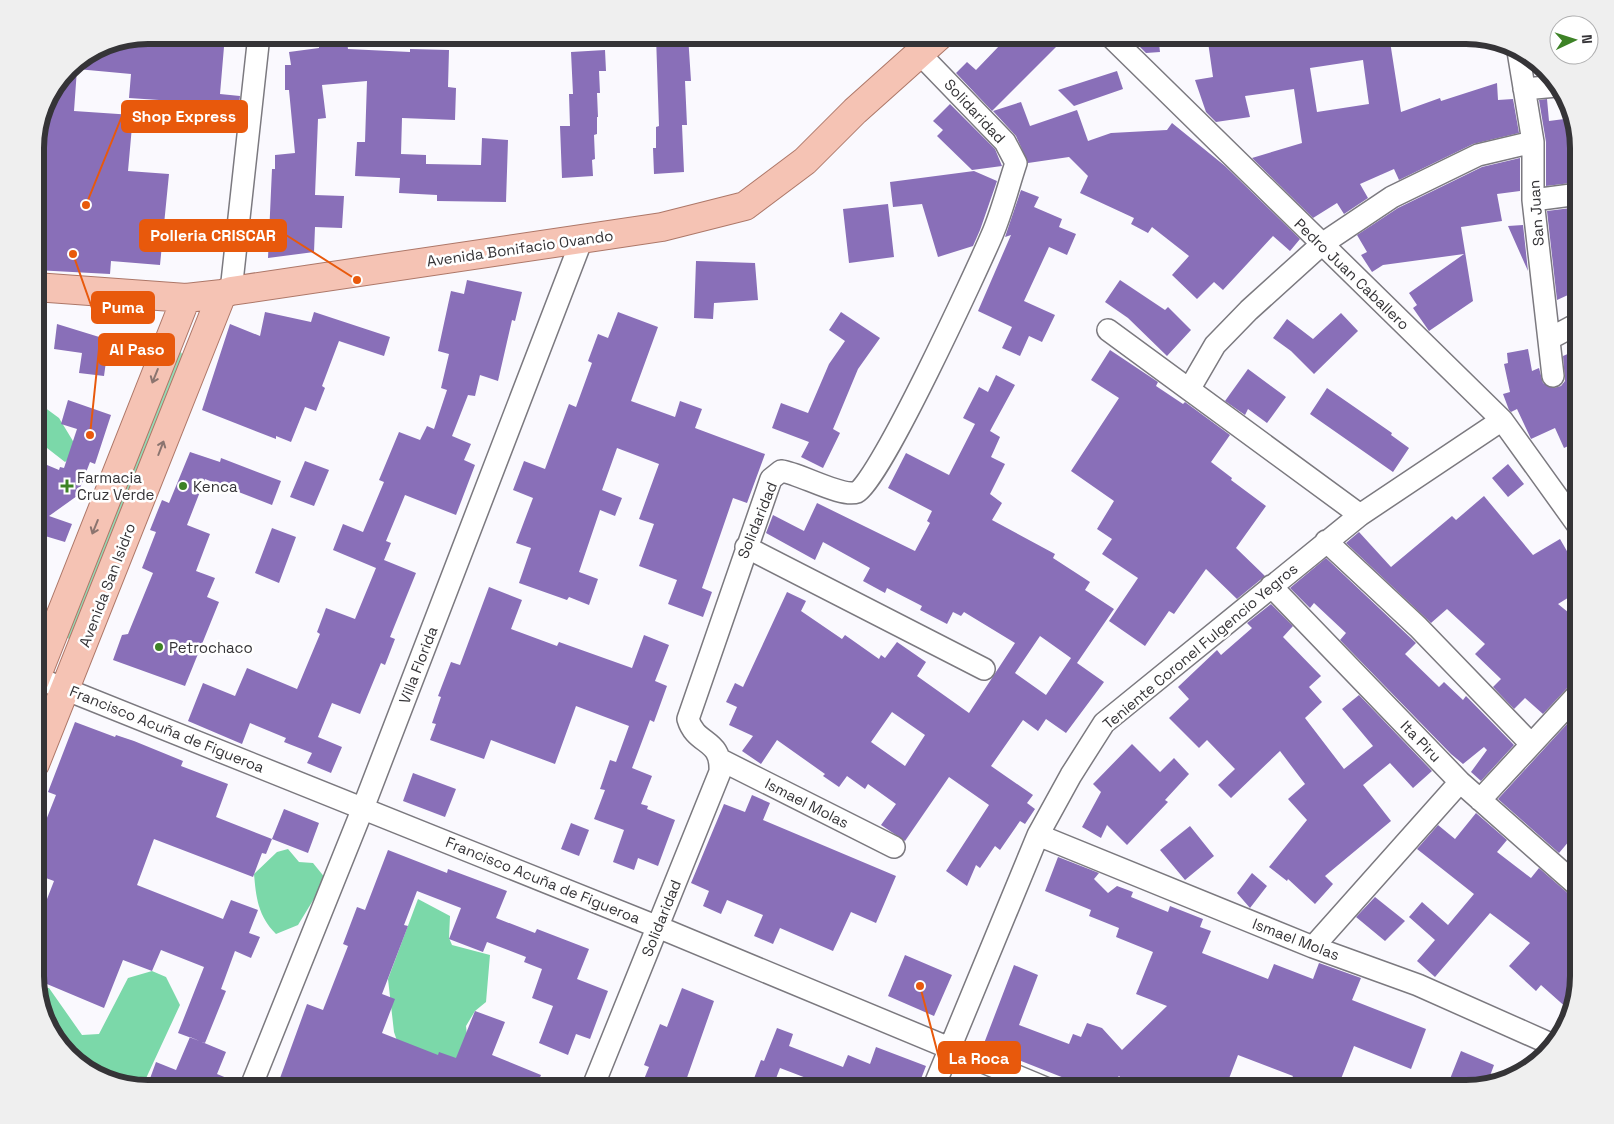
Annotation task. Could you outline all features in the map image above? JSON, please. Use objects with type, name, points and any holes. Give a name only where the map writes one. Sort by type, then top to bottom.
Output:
[{"type":"main road","name":"Avenida Bonifacio Ovando","points":[[44,288],[186,298],[662,227],[746,206],[805,161],[855,111],[930,44]]},
{"type":"main road","name":"Avenida San Isidro","points":[[44,742],[226,292]]},
{"type":"main road","name":"Avenida San Isidro","points":[[44,658],[186,298]]},
{"type":"street","points":[[226,292],[257,44]]},
{"type":"street","name":"Pedro Juan Caballero","points":[[1118,44],[1502,420],[1570,502]]},
{"type":"street","name":"Solidaridad","points":[[596,1080],[720,772],[721,760],[715,748],[691,729],[688,719],[771,479],[781,471],[792,472],[846,493],[856,492],[867,484],[896,435],[992,234],[1016,163],[1006,142],[919,53]]},
{"type":"street","name":"San Juan","points":[[1519,58],[1533,142],[1533,200],[1553,376]]},
{"type":"street","points":[[1524,89],[1551,87]]},
{"type":"street","points":[[1190,388],[1215,345],[1249,310],[1322,244],[1392,196],[1478,155],[1533,142]]},
{"type":"street","points":[[1533,200],[1570,195]]},
{"type":"street","name":"Villa Florida","points":[[254,1080],[363,808],[582,239]]},
{"type":"street","points":[[1549,339],[1570,328]]},
{"type":"street","points":[[1108,330],[1190,388],[1360,515]]},
{"type":"street","name":"Teniente Coronel Fulgencio Yegros","points":[[937,1080],[1038,835],[1071,774],[1104,723],[1270,586],[1360,515],[1502,420]]},
{"type":"street","points":[[1326,541],[1418,627],[1531,744]]},
{"type":"street","points":[[746,547],[984,669]]},
{"type":"street","name":"Ita Piru","points":[[1270,586],[1460,782],[1570,879]]},
{"type":"street","name":"Francisco Acuña de Figueroa","points":[[44,681],[658,927],[1026,1080]]},
{"type":"street","points":[[1480,800],[1570,703]]},
{"type":"street","name":"Ismael Molas","points":[[721,760],[894,847]]},
{"type":"street","points":[[1313,947],[1460,782]]},
{"type":"street","name":"Ismael Molas","points":[[1038,835],[1313,947],[1418,985],[1547,1042]]},
{"type":"green space","points":[[179,350],[183,355],[72,639],[69,639],[65,636]]},
{"type":"green space","points":[[44,407],[59,418],[79,451],[65,462],[47,448],[44,448]]},
{"type":"green space","points":[[288,849],[299,862],[313,863],[326,879],[298,925],[276,934],[265,920],[259,906],[254,874],[277,852]]},
{"type":"green space","points":[[418,899],[450,916],[449,938],[452,945],[490,955],[486,1002],[475,1011],[466,1026],[468,1046],[462,1064],[406,1067],[394,1032],[388,979]]},
{"type":"green space","points":[[152,971],[166,977],[180,1005],[145,1080],[121,1077],[102,1070],[79,1055],[65,1040],[47,1003],[45,988],[49,988],[82,1035],[99,1034],[128,978]]},
{"type":"building","points":[[147,44],[224,44],[220,94],[240,96],[237,123],[187,118],[189,102],[129,98],[131,74],[79,69],[102,54],[121,47]]},
{"type":"building","points":[[347,44],[348,49],[410,52],[410,49],[449,50],[448,87],[456,88],[455,120],[402,118],[401,154],[426,155],[426,164],[481,165],[482,138],[508,140],[506,202],[437,201],[437,195],[399,193],[400,178],[355,176],[357,142],[365,142],[367,81],[322,85],[326,118],[318,119],[315,195],[344,196],[342,228],[315,227],[314,252],[268,258],[272,169],[275,169],[275,155],[295,153],[289,90],[285,90],[285,65],[291,65],[289,52],[319,48],[319,45]]},
{"type":"building","points":[[656,44],[689,44],[691,81],[685,81],[687,125],[682,125],[684,172],[654,174],[653,148],[656,148],[656,127],[659,126]]},
{"type":"building","points":[[1001,44],[1059,44],[992,111],[956,73],[967,62],[976,70]]},
{"type":"building","points":[[1137,44],[1159,44],[1160,52],[1146,53]]},
{"type":"building","points":[[1208,44],[1390,44],[1401,112],[1440,98],[1441,101],[1497,83],[1498,100],[1513,99],[1519,133],[1473,144],[1399,180],[1394,169],[1360,184],[1368,198],[1344,214],[1337,203],[1313,218],[1252,158],[1302,143],[1294,89],[1245,96],[1250,117],[1216,122],[1206,112],[1195,80],[1213,77]],"holes":[[[1363,60],[1369,104],[1317,112],[1310,68]]]},
{"type":"building","points":[[605,50],[606,71],[599,71],[600,93],[597,93],[598,117],[597,134],[594,135],[595,159],[592,160],[593,176],[562,178],[560,126],[570,126],[569,94],[573,94],[571,52]]},
{"type":"building","points":[[77,71],[74,111],[133,115],[128,171],[169,174],[160,265],[111,261],[110,274],[44,270],[44,141],[47,121],[61,90]]},
{"type":"building","points":[[1117,71],[1123,89],[1074,106],[1058,90]]},
{"type":"building","points":[[1547,99],[1549,121],[1566,119],[1570,147],[1570,183],[1546,186],[1546,142],[1539,100]]},
{"type":"building","points":[[1021,102],[1030,126],[1077,110],[1088,141],[1111,133],[1167,130],[1172,123],[1225,166],[1300,239],[1290,251],[1273,236],[1223,290],[1214,282],[1197,299],[1172,275],[1189,256],[1152,227],[1148,233],[1131,224],[1134,218],[1080,193],[1088,176],[1069,157],[1028,163],[1016,136],[993,111]]},
{"type":"building","points":[[950,104],[995,149],[1002,166],[972,170],[937,136],[943,130],[933,121]]},
{"type":"building","points":[[1520,158],[1520,191],[1497,194],[1502,221],[1461,227],[1473,301],[1429,331],[1413,308],[1417,305],[1409,293],[1464,254],[1383,265],[1372,272],[1361,255],[1367,252],[1357,235],[1398,208],[1482,167]]},
{"type":"building","points":[[974,171],[997,181],[980,230],[973,246],[938,257],[922,204],[893,207],[890,182]]},
{"type":"building","points":[[1021,190],[1039,197],[1034,207],[1062,219],[1059,227],[1076,234],[1067,255],[1049,247],[1024,301],[1055,315],[1042,342],[1029,336],[1020,356],[1002,348],[1012,327],[978,311],[1011,235],[1005,237]]},
{"type":"building","points":[[888,204],[894,257],[849,263],[843,209]]},
{"type":"building","points":[[1570,208],[1570,294],[1557,300],[1547,211]]},
{"type":"building","points":[[1523,225],[1528,271],[1508,226]]},
{"type":"building","points":[[696,261],[755,263],[758,300],[714,303],[713,319],[694,318]]},
{"type":"building","points":[[467,280],[522,292],[515,321],[512,320],[498,381],[480,375],[475,396],[468,395],[452,436],[471,444],[464,460],[475,465],[456,515],[405,495],[386,541],[391,543],[384,560],[416,573],[390,637],[395,639],[385,665],[381,663],[360,714],[332,703],[318,737],[342,747],[331,773],[307,763],[312,753],[284,742],[286,738],[250,723],[242,744],[188,721],[203,683],[235,696],[247,668],[297,689],[320,634],[317,632],[326,608],[355,619],[376,568],[333,550],[343,524],[363,532],[384,482],[379,480],[399,432],[420,440],[427,426],[434,429],[447,390],[441,388],[449,354],[438,351],[451,291],[464,294]]},
{"type":"building","points":[[1120,280],[1165,310],[1168,307],[1191,330],[1167,356],[1128,318],[1105,302]]},
{"type":"building","points":[[265,312],[311,322],[314,312],[390,337],[384,356],[339,341],[322,386],[325,388],[316,411],[305,407],[291,442],[276,436],[276,439],[202,410],[230,324],[260,336]]},
{"type":"building","points":[[618,312],[658,327],[631,401],[675,417],[680,401],[702,409],[695,428],[765,454],[747,503],[733,498],[702,588],[712,592],[703,617],[668,604],[677,580],[639,566],[654,524],[639,519],[659,464],[617,448],[602,490],[622,498],[615,516],[600,510],[579,572],[598,579],[589,605],[569,597],[567,600],[519,583],[531,548],[516,543],[533,498],[513,490],[524,461],[545,469],[569,404],[576,407],[592,363],[588,361],[598,334],[608,338]]},
{"type":"building","points":[[841,312],[880,338],[858,369],[833,429],[840,433],[823,468],[801,457],[809,442],[772,428],[781,403],[808,413],[829,364],[845,341],[829,330]]},
{"type":"building","points":[[1341,313],[1358,331],[1314,374],[1291,351],[1273,338],[1287,319],[1313,339]]},
{"type":"building","points":[[57,324],[109,340],[104,376],[79,373],[82,353],[54,349]]},
{"type":"building","points":[[1528,349],[1532,371],[1539,368],[1543,383],[1554,388],[1561,386],[1565,381],[1563,356],[1570,353],[1570,445],[1564,448],[1555,428],[1531,439],[1517,409],[1511,412],[1509,410],[1503,394],[1510,392],[1504,364],[1508,363],[1507,353]]},
{"type":"building","points":[[1110,350],[1158,382],[1156,386],[1183,404],[1185,402],[1230,435],[1211,462],[1232,478],[1231,480],[1266,506],[1236,548],[1265,576],[1237,599],[1206,569],[1174,614],[1169,611],[1145,646],[1109,621],[1138,578],[1102,554],[1112,539],[1097,529],[1114,501],[1071,471],[1119,398],[1091,380]]},
{"type":"building","points":[[1248,369],[1286,397],[1267,423],[1248,409],[1245,415],[1225,401]]},
{"type":"building","points":[[996,375],[1015,385],[990,431],[1000,437],[991,457],[1005,464],[990,494],[1002,503],[992,520],[1055,554],[1053,558],[1090,582],[1085,590],[1114,609],[1077,663],[1104,682],[1066,733],[1046,719],[1038,731],[1023,720],[991,766],[1033,795],[1027,803],[1035,809],[1025,824],[1020,821],[1000,850],[995,846],[980,868],[976,865],[967,886],[946,871],[989,805],[949,777],[905,841],[881,825],[896,804],[868,784],[865,789],[847,776],[839,787],[823,776],[825,774],[777,740],[761,764],[742,751],[753,736],[729,725],[737,707],[726,702],[735,683],[743,687],[787,592],[806,601],[801,611],[842,639],[845,635],[879,659],[881,655],[885,658],[897,642],[926,662],[917,676],[969,713],[1015,643],[964,612],[961,616],[953,612],[947,624],[920,610],[922,606],[887,588],[885,593],[863,581],[870,568],[823,542],[815,560],[766,533],[773,515],[804,531],[817,503],[915,551],[930,523],[927,521],[932,511],[888,488],[906,453],[949,475],[975,424],[963,418],[979,387],[988,392]],"holes":[[[1040,636],[1071,658],[1046,695],[1015,673]],[[892,712],[925,735],[905,766],[871,742]]]},
{"type":"building","points":[[1327,388],[1392,433],[1391,435],[1409,448],[1393,472],[1310,414]]},
{"type":"building","points":[[68,400],[111,415],[95,464],[90,462],[77,496],[49,516],[72,524],[65,542],[44,536],[44,464],[59,470],[60,467],[64,468],[77,429],[61,424]]},
{"type":"building","points":[[190,452],[220,462],[221,458],[281,481],[272,505],[205,479],[187,525],[210,534],[196,571],[215,578],[207,597],[219,602],[185,686],[113,660],[122,635],[128,634],[153,573],[142,568],[156,532],[150,530],[162,500],[169,503]]},
{"type":"building","points":[[305,461],[329,470],[314,506],[290,497]]},
{"type":"building","points":[[1508,464],[1524,484],[1508,497],[1492,478]]},
{"type":"building","points":[[1484,496],[1533,555],[1560,539],[1570,556],[1570,597],[1558,604],[1570,614],[1570,685],[1543,714],[1525,698],[1514,709],[1493,687],[1501,679],[1475,654],[1485,644],[1447,609],[1431,623],[1346,543],[1359,532],[1391,567],[1452,516],[1456,520]]},
{"type":"building","points":[[272,528],[296,537],[279,583],[255,573]]},
{"type":"building","points":[[1326,558],[1416,643],[1405,654],[1439,687],[1444,682],[1463,700],[1466,696],[1514,745],[1481,781],[1471,772],[1487,750],[1484,747],[1463,764],[1340,640],[1346,633],[1314,603],[1310,608],[1290,588]]},
{"type":"building","points":[[489,587],[522,600],[511,629],[557,646],[559,642],[632,668],[644,635],[669,645],[655,681],[667,686],[654,722],[650,720],[632,768],[652,776],[641,804],[648,806],[647,809],[675,820],[658,866],[638,858],[634,870],[613,862],[624,830],[594,819],[605,790],[600,789],[610,760],[616,762],[629,726],[576,706],[555,764],[491,740],[484,759],[430,740],[436,724],[432,723],[441,697],[438,696],[451,662],[460,665]]},
{"type":"building","points":[[1271,604],[1293,626],[1283,637],[1321,676],[1309,687],[1322,702],[1305,718],[1344,769],[1373,746],[1342,709],[1359,695],[1432,771],[1413,788],[1390,763],[1363,785],[1391,821],[1325,876],[1333,884],[1315,904],[1288,879],[1287,881],[1269,867],[1307,820],[1288,799],[1305,784],[1280,751],[1231,798],[1218,785],[1235,769],[1207,740],[1199,748],[1169,718],[1189,699],[1178,687],[1217,650],[1221,655],[1252,628],[1247,623]]},
{"type":"building","points":[[1570,721],[1570,840],[1559,853],[1498,799]]},
{"type":"building","points":[[75,722],[115,737],[116,735],[134,741],[183,761],[181,766],[228,784],[216,817],[272,839],[266,854],[262,853],[253,877],[154,839],[137,885],[223,919],[231,900],[258,910],[249,933],[260,937],[251,958],[235,951],[221,989],[226,991],[205,1043],[178,1033],[204,967],[161,950],[152,971],[123,960],[104,1008],[44,983],[44,907],[54,881],[44,877],[44,825],[56,795],[48,792]]},
{"type":"building","points":[[1132,744],[1160,772],[1174,758],[1189,774],[1165,800],[1168,802],[1127,845],[1107,825],[1101,838],[1082,827],[1101,792],[1093,784]]},
{"type":"building","points":[[413,773],[456,789],[445,817],[403,801]]},
{"type":"building","points":[[752,795],[770,803],[763,820],[896,876],[876,923],[851,912],[833,951],[780,928],[773,944],[754,936],[763,915],[727,900],[721,914],[703,906],[709,891],[691,883],[724,804],[745,812]]},
{"type":"building","points":[[284,809],[319,823],[308,853],[272,839]]},
{"type":"building","points":[[1476,813],[1507,840],[1497,852],[1531,878],[1539,868],[1570,895],[1570,977],[1566,1007],[1541,985],[1536,991],[1509,966],[1530,943],[1490,913],[1435,977],[1417,961],[1435,940],[1409,917],[1422,902],[1448,925],[1474,894],[1417,849],[1438,825],[1455,839]]},
{"type":"building","points":[[571,823],[589,830],[579,856],[561,849]]},
{"type":"building","points":[[1190,826],[1214,856],[1185,880],[1160,850]]},
{"type":"building","points":[[388,850],[447,873],[448,869],[507,891],[496,918],[535,933],[537,929],[589,949],[577,979],[608,991],[590,1039],[576,1034],[568,1055],[539,1043],[553,1006],[532,998],[542,969],[524,962],[526,957],[487,942],[483,952],[449,939],[461,908],[417,891],[404,925],[408,926],[382,994],[395,999],[382,1033],[438,1055],[439,1052],[456,1058],[475,1011],[505,1022],[492,1055],[541,1075],[539,1080],[279,1080],[307,1004],[323,1010],[348,946],[343,944],[357,907],[365,910]]},
{"type":"building","points":[[1058,857],[1099,873],[1094,879],[1108,893],[1117,886],[1133,892],[1131,897],[1168,912],[1170,906],[1203,919],[1200,927],[1211,931],[1202,953],[1268,979],[1274,964],[1313,979],[1319,963],[1361,978],[1352,1000],[1426,1029],[1411,1069],[1354,1046],[1341,1080],[1291,1080],[1293,1076],[1238,1055],[1228,1080],[1123,1080],[1119,1076],[1115,1080],[1069,1080],[983,1046],[1014,965],[1038,975],[1019,1025],[1069,1044],[1073,1034],[1081,1037],[1087,1023],[1102,1028],[1122,1050],[1167,1006],[1136,994],[1153,952],[1116,937],[1119,928],[1089,916],[1091,910],[1045,891]]},
{"type":"building","points":[[1252,873],[1267,886],[1250,908],[1237,893]]},
{"type":"building","points":[[1375,897],[1405,921],[1385,941],[1356,917]]},
{"type":"building","points":[[905,955],[952,975],[934,1016],[888,996]]},
{"type":"building","points":[[682,988],[714,1001],[686,1080],[644,1080],[649,1067],[644,1065],[660,1024],[667,1027]]},
{"type":"building","points":[[777,1028],[793,1034],[789,1046],[843,1067],[848,1055],[870,1064],[876,1047],[926,1066],[921,1080],[811,1080],[780,1068],[775,1080],[753,1080],[761,1060],[764,1061]]},
{"type":"building","points":[[190,1037],[226,1052],[217,1074],[232,1080],[149,1080],[156,1062],[176,1070]]},
{"type":"building","points":[[1461,1051],[1494,1065],[1489,1078],[1450,1080]]},
{"type":"place","name":"Shop Express","points":[[86,205]]},
{"type":"place","name":"Puma","points":[[73,254]]},
{"type":"place","name":"Polleria CRISCAR","points":[[357,280]]},
{"type":"place","name":"Al Paso","points":[[90,435]]},
{"type":"place","name":"Farmacia Cruz Verde","points":[[67,486]]},
{"type":"place","name":"Kenca","points":[[183,486]]},
{"type":"place","name":"Petrochaco","points":[[159,647]]},
{"type":"place","name":"La Roca","points":[[920,986]]}]
